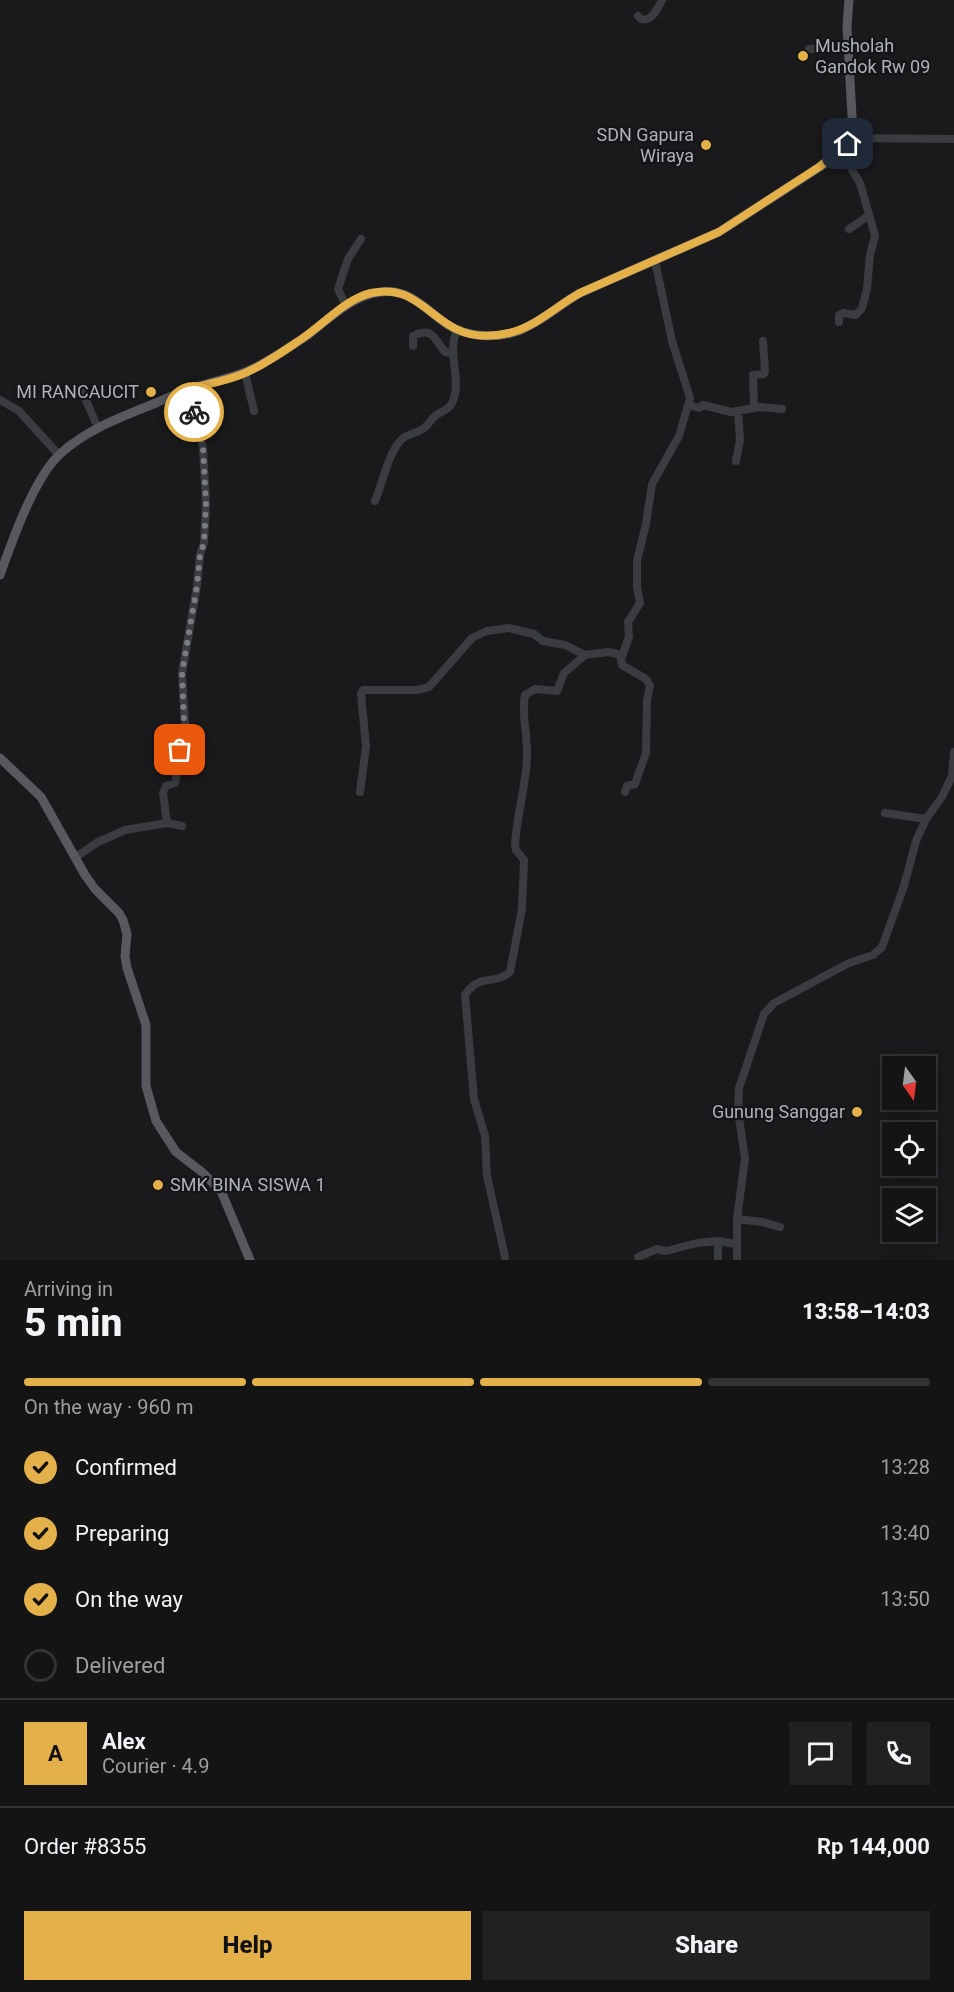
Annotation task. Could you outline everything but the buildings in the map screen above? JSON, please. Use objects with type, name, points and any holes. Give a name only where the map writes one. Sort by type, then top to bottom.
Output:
[{"type":"main road","points":[[0,575],[37,486],[59,455],[98,428],[188,389],[244,373],[305,337],[362,296],[390,291],[400,293],[429,308],[458,330],[486,336],[518,330],[550,314],[565,301],[580,293],[704,239],[737,221],[841,152],[852,138],[854,122],[847,27],[849,0]]},
{"type":"main road","points":[[0,758],[41,797],[91,884],[123,920],[127,934],[125,956],[127,968],[146,1025],[146,1086],[156,1121],[176,1152],[202,1172],[221,1191],[250,1260]]},
{"type":"street","points":[[638,16],[646,21],[650,19],[662,0]]},
{"type":"street","points":[[809,49],[849,49]]},
{"type":"street","points":[[852,138],[954,139]]},
{"type":"street","points":[[838,322],[839,315],[856,315],[862,308],[869,282],[870,255],[875,236],[860,183],[841,152]]},
{"type":"street","points":[[849,229],[868,216]]},
{"type":"street","points":[[346,306],[338,289],[348,259],[361,239]]},
{"type":"street","points":[[625,792],[627,786],[635,784],[645,759],[647,700],[650,686],[646,679],[621,664],[629,637],[628,622],[640,603],[637,587],[637,561],[652,484],[679,436],[689,405],[690,393],[672,341],[655,261]]},
{"type":"street","points":[[375,501],[388,465],[401,440],[423,430],[434,417],[453,402],[455,374],[452,340],[458,330]]},
{"type":"street","points":[[413,346],[413,336],[423,332],[429,333],[438,339],[443,350],[452,353]]},
{"type":"street","points":[[754,408],[753,375],[765,372],[764,340]]},
{"type":"street","points":[[244,373],[254,411]]},
{"type":"street","points":[[81,389],[98,428]]},
{"type":"street","points":[[167,823],[163,791],[166,786],[175,783],[182,743],[184,724],[182,673],[206,519],[203,447],[188,389]]},
{"type":"street","points":[[0,400],[19,411],[59,455]]},
{"type":"street","points":[[689,405],[738,411],[766,406],[782,409]]},
{"type":"street","points":[[736,461],[740,440],[738,411]]},
{"type":"street","points":[[360,792],[366,746],[361,694],[363,690],[417,690],[429,687],[472,638],[495,629],[509,628],[534,634],[543,641],[565,645],[585,655]]},
{"type":"street","points":[[505,1257],[487,1176],[485,1136],[474,1099],[465,995],[471,986],[479,981],[504,977],[510,972],[522,909],[524,860],[516,850],[515,844],[527,756],[523,707],[525,695],[535,689],[558,691],[564,673],[585,655],[609,652],[622,655]]},
{"type":"street","points":[[737,1260],[737,1219],[745,1158],[738,1111],[739,1088],[764,1014],[774,1003],[849,963],[876,953],[882,947],[904,886],[911,854],[926,819],[942,797],[952,776],[954,752]]},
{"type":"street","points":[[885,813],[926,819]]},
{"type":"street","points":[[76,857],[98,842],[125,830],[167,823],[182,826]]},
{"type":"street","points":[[737,1219],[763,1222],[780,1227]]},
{"type":"street","points":[[638,1257],[657,1249],[666,1251],[718,1241],[736,1244]]},
{"type":"street","points":[[717,1260],[718,1241]]},
{"type":"way so far","points":[[180,750],[184,724],[182,673],[197,586],[198,566],[204,543],[206,504],[203,447],[194,412]]},
{"type":"place","name":"Musholah Gandok Rw 09","points":[[803,56]]},
{"type":"place","name":"SDN Gapura Wiraya","points":[[706,145]]},
{"type":"place","name":"MI RANCAUCIT","points":[[151,392]]},
{"type":"place","name":"Gunung Sanggar","points":[[857,1112]]},
{"type":"place","name":"SMK BINA SISWA 1","points":[[158,1185]]},
{"type":"route","points":[[194,412],[188,389],[244,373],[262,364],[305,337],[346,306],[372,293],[382,291],[400,293],[429,308],[458,330],[475,335],[499,335],[518,330],[550,314],[565,301],[580,293],[719,232],[832,159],[848,144]]}]
